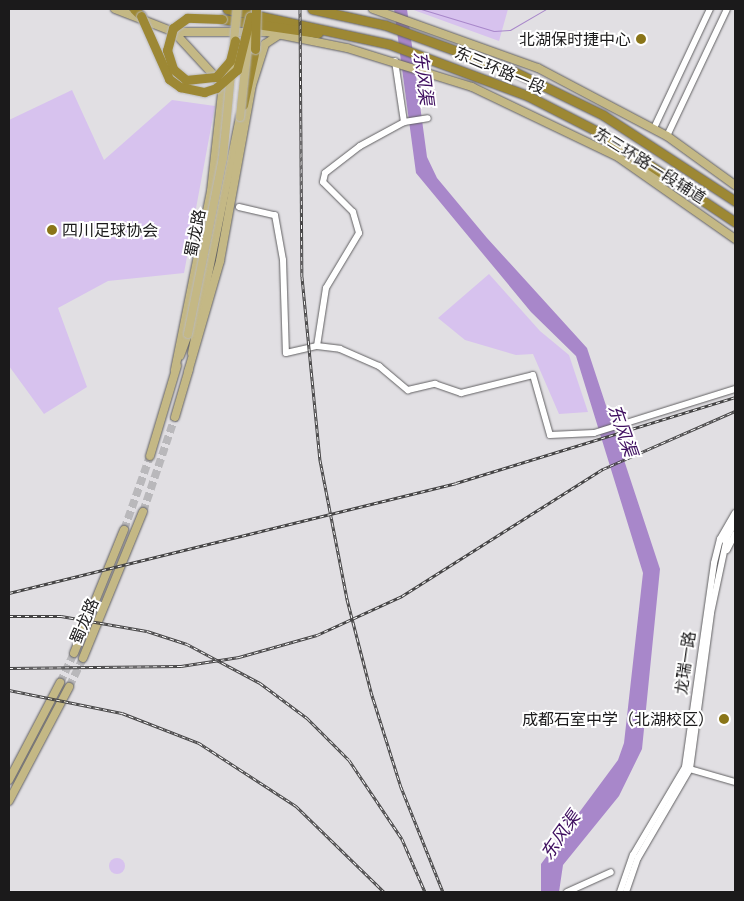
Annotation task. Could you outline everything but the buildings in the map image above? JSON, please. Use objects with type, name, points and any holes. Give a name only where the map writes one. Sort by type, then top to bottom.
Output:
[{"type":"highway","points":[[134,9],[141,16],[169,79],[180,87],[204,92],[216,88],[237,70],[252,11]]},
{"type":"highway","name":"东三环路一段","points":[[227,9],[389,44],[480,76],[606,136],[735,222]]},
{"type":"highway","name":"东三环路一段","points":[[312,9],[385,25],[516,72],[603,115],[735,201]]},
{"type":"highway","points":[[334,9],[365,21]]},
{"type":"highway","points":[[240,118],[252,72],[252,11]]},
{"type":"highway","points":[[235,41],[230,61],[216,77],[186,80],[172,69],[167,50],[173,28],[187,18],[222,18],[274,29],[361,38]]},
{"type":"main road","name":"东三环路一段辅道","points":[[115,9],[174,32],[279,35],[397,62],[445,77],[526,110],[618,157],[696,209],[735,239]]},
{"type":"main road","name":"蜀龙路","points":[[150,456],[175,370],[188,334],[223,158],[237,9]]},
{"type":"main road","name":"东三环路一段辅道","points":[[374,9],[417,22],[538,68],[654,128],[735,185]]},
{"type":"main road","points":[[174,32],[219,81],[222,93],[216,158],[175,370]]},
{"type":"main road","points":[[188,372],[218,270],[252,85],[265,44],[279,35]]},
{"type":"main road","points":[[445,77],[480,76]]},
{"type":"main road","name":"蜀龙路","points":[[175,417],[196,336],[240,118]]},
{"type":"main road","points":[[606,136],[696,209]]},
{"type":"main road","name":"蜀龙路","points":[[83,658],[143,512]]},
{"type":"main road","name":"蜀龙路","points":[[74,653],[124,530]]},
{"type":"main road","points":[[9,780],[60,683]]},
{"type":"main road","points":[[9,801],[69,686]]},
{"type":"street","points":[[654,128],[710,9]]},
{"type":"street","points":[[667,136],[727,9]]},
{"type":"street","points":[[397,62],[404,122]]},
{"type":"street","points":[[318,346],[326,288],[359,233],[353,212],[326,187],[323,178],[360,146],[404,122],[428,118]]},
{"type":"street","points":[[239,207],[275,215],[283,260],[286,353],[318,346],[368,361],[408,390],[435,384],[461,393],[533,375],[550,435],[594,433],[735,389]]},
{"type":"street","points":[[717,564],[720,539],[735,513]]},
{"type":"street","points":[[717,564],[735,522]]},
{"type":"street","points":[[717,564],[735,534]]},
{"type":"street","name":"龙瑞一路","points":[[688,768],[717,564]]},
{"type":"street","points":[[688,768],[735,782]]},
{"type":"street","points":[[620,892],[633,855],[688,768]]},
{"type":"street","points":[[626,892],[638,858],[688,768]]},
{"type":"street","points":[[567,892],[612,872]]},
{"type":"shaded area","points":[[394,9],[407,9],[427,157],[437,178],[487,238],[587,348],[660,569],[642,749],[619,796],[563,865],[559,892],[541,892],[541,864],[618,760],[624,743],[643,573],[576,356],[531,312],[416,173]]},
{"type":"shaded area","points":[[411,9],[508,9],[499,41]]},
{"type":"shaded area","points":[[72,90],[104,160],[172,100],[215,106],[184,273],[108,281],[58,308],[87,387],[44,414],[9,366],[9,120]]},
{"type":"shaded area","points":[[489,274],[540,331],[569,355],[588,412],[559,414],[533,354],[516,355],[465,340],[438,318]]},
{"type":"shaded area","points":[[117,858],[125,866],[117,874],[109,866]]},
{"type":"waterway","points":[[421,9],[494,31],[510,30],[546,9]]},
{"type":"tunnel","points":[[143,512],[175,417]]},
{"type":"tunnel","points":[[124,530],[150,456]]},
{"type":"tunnel","points":[[60,683],[74,653]]},
{"type":"tunnel","points":[[69,687],[83,658]]},
{"type":"railway","points":[[300,9],[302,277],[320,460],[347,599],[371,692],[401,787],[443,892]]},
{"type":"railway","points":[[9,593],[456,483],[735,397]]},
{"type":"railway","points":[[9,668],[181,666],[239,657],[317,635],[402,596],[603,469],[735,411]]},
{"type":"railway","points":[[9,616],[61,616],[147,631],[187,644],[260,683],[307,718],[349,760],[402,839],[425,892]]},
{"type":"railway","points":[[9,690],[122,713],[199,743],[296,806],[384,892]]},
{"type":"place","name":"北湖保时捷中心","points":[[641,39]]},
{"type":"place","name":"四川足球协会","points":[[52,230]]},
{"type":"place","name":"成都石室中学（北湖校区）","points":[[724,719]]},
{"type":"water label","name":"东风渠","points":[[424,78]]},
{"type":"water label","name":"东风渠","points":[[623,430]]},
{"type":"water label","name":"东风渠","points":[[560,835]]}]
